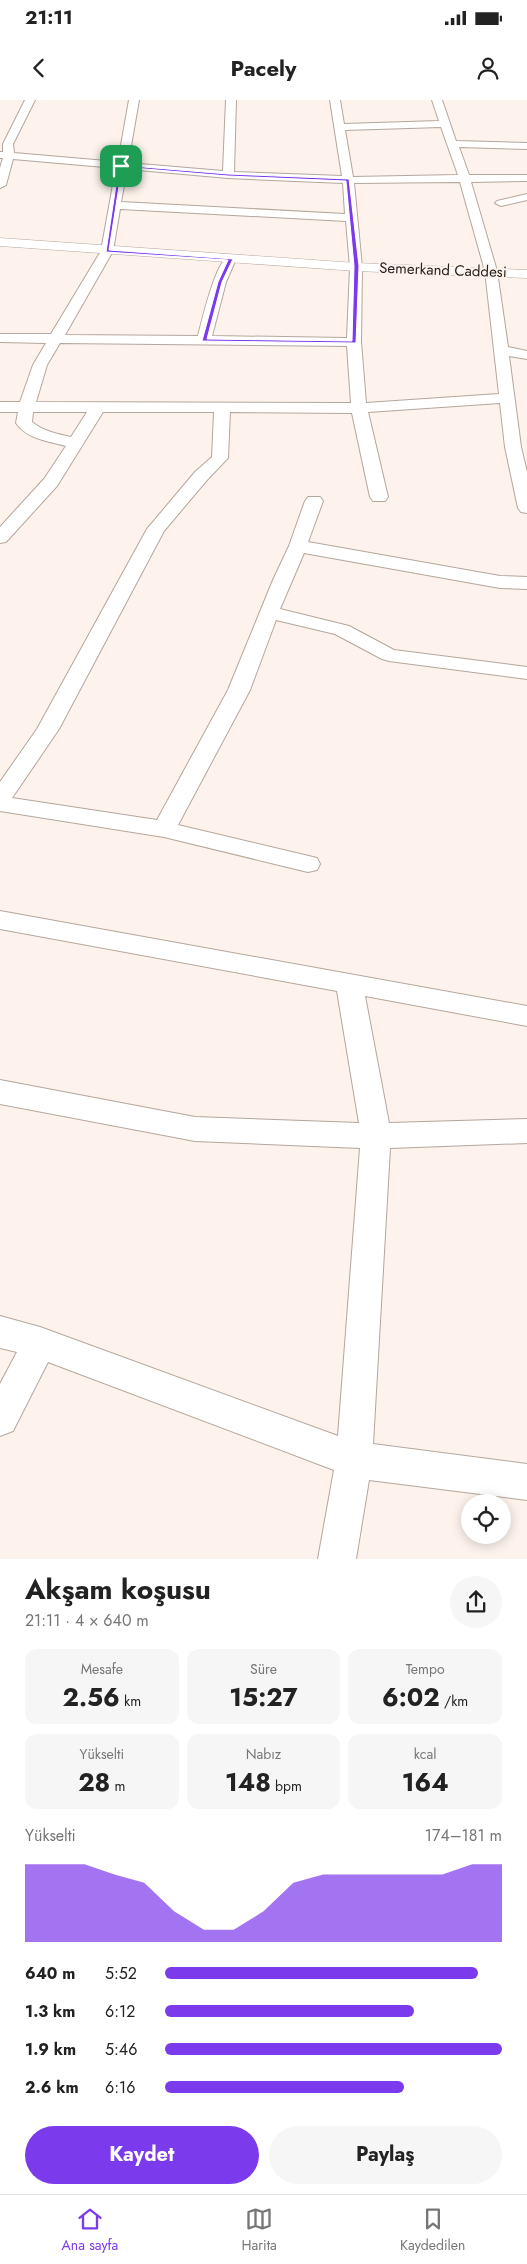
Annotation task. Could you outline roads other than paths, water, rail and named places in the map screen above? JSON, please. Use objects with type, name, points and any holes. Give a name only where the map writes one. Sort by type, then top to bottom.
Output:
[{"type":"street","points":[[24,100],[36,100]]},
{"type":"street","points":[[0,185],[8,144],[30,100]]},
{"type":"street","points":[[74,443],[40,434],[30,429],[24,423],[27,406],[40,364],[107,251],[134,100]]},
{"type":"street","points":[[228,175],[232,100]]},
{"type":"street","points":[[335,100],[348,180],[356,266],[354,342],[359,408],[379,497]]},
{"type":"street","points":[[437,100],[464,178],[491,271],[507,405],[520,450],[527,508]]},
{"type":"street","points":[[339,127],[445,124]]},
{"type":"street","points":[[487,140],[511,134]]},
{"type":"street","points":[[452,144],[527,146]]},
{"type":"street","points":[[5,153],[121,166],[228,175],[348,180],[527,178]]},
{"type":"street","points":[[501,203],[527,197]]},
{"type":"street","points":[[114,206],[352,218]]},
{"type":"street","name":"Semerkand Caddesi","points":[[0,242],[230,259],[527,274]]},
{"type":"street","points":[[204,340],[220,282],[230,259]]},
{"type":"street","points":[[0,338],[354,342]]},
{"type":"street","points":[[501,350],[527,355]]},
{"type":"street","points":[[0,406],[359,408],[507,405],[527,413]]},
{"type":"street","points":[[0,538],[51,482],[98,408]]},
{"type":"street","points":[[0,799],[48,730],[156,529],[201,476],[220,458],[222,408]]},
{"type":"street","points":[[164,829],[239,690],[269,612],[298,546],[314,501]]},
{"type":"street","points":[[298,546],[500,582],[527,583]]},
{"type":"street","points":[[269,612],[342,630],[389,655],[527,673]]},
{"type":"street","points":[[0,804],[164,829],[308,864]]},
{"type":"street","points":[[0,920],[527,1016]]},
{"type":"street","points":[[337,1559],[354,1460],[376,1136],[349,984]]},
{"type":"street","points":[[0,1092],[195,1129],[376,1136],[527,1131]]},
{"type":"street","points":[[0,1332],[40,1344],[354,1460],[527,1482]]},
{"type":"street","points":[[0,1419],[40,1344]]}]
